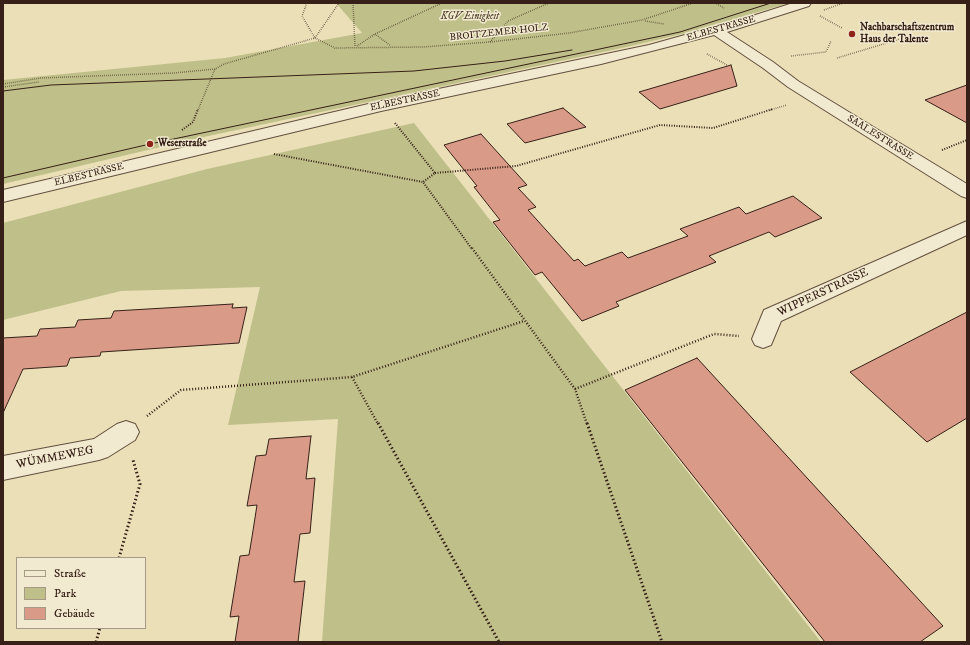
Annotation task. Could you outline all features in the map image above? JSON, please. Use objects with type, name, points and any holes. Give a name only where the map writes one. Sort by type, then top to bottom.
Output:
[{"type":"street","name":"ELBESTRASSE","points":[[3,196],[178,153],[381,106],[601,60],[692,38],[805,3]]},
{"type":"street","name":"SAALESTRASSE","points":[[717,31],[768,65],[792,84],[967,192]]},
{"type":"street","points":[[692,38],[709,46]]},
{"type":"street","name":"SAALESTRASSE","points":[[727,54],[792,84]]},
{"type":"street","name":"WIPPERSTRASSE","points":[[763,339],[772,316],[967,227]]},
{"type":"street","name":"WÜMMEWEG","points":[[3,468],[99,449],[126,432]]},
{"type":"path","points":[[307,3],[302,16],[315,38]]},
{"type":"path","points":[[3,84],[41,78],[174,73],[215,69],[224,64],[315,38],[339,3]]},
{"type":"path","points":[[353,3],[356,47]]},
{"type":"path","points":[[356,47],[375,34],[442,3]]},
{"type":"path","points":[[490,42],[508,21],[549,3]]},
{"type":"path","name":"BROITZEMER HOLZ","points":[[315,38],[335,48],[391,46],[423,47],[490,42],[563,34],[642,20],[693,3]]},
{"type":"path","points":[[814,13],[842,28]]},
{"type":"path","points":[[375,34],[391,46]]},
{"type":"path","points":[[837,58],[900,39]]},
{"type":"path","points":[[791,56],[826,52],[831,41]]},
{"type":"path","points":[[178,153],[175,143],[177,135],[193,122],[215,69]]},
{"type":"path","points":[[3,87],[39,82]]},
{"type":"path","points":[[423,182],[435,173],[516,166],[660,125],[713,128],[792,103]]},
{"type":"path","points":[[395,123],[435,173]]},
{"type":"path","points":[[942,150],[967,140]]},
{"type":"path","points":[[270,153],[423,182],[575,389],[662,642]]},
{"type":"path","points":[[119,557],[140,484],[126,432],[181,390],[352,377],[524,321]]},
{"type":"path","points":[[575,389],[714,334],[763,339]]},
{"type":"path","points":[[352,377],[499,642]]},
{"type":"path","points":[[96,642],[100,629]]},
{"type":"green space","name":"KGV Einigkeit","points":[[336,3],[789,3],[690,32],[631,46],[199,138],[3,184],[3,80],[225,58],[362,33]]},
{"type":"green space","points":[[414,123],[821,642],[322,642],[338,419],[228,425],[260,287],[121,291],[3,320],[3,223],[207,169]]},
{"type":"building","points":[[731,65],[737,86],[660,109],[639,92]]},
{"type":"building","points":[[967,85],[967,123],[925,100]]},
{"type":"building","points":[[563,108],[586,127],[525,143],[507,124]]},
{"type":"building","points":[[481,134],[527,185],[518,188],[536,207],[528,210],[574,261],[578,259],[585,266],[622,252],[628,258],[688,236],[680,229],[739,207],[746,214],[793,196],[822,218],[775,237],[769,232],[709,256],[716,262],[616,302],[619,306],[582,321],[542,272],[535,275],[493,222],[500,220],[474,187],[477,186],[444,145]]},
{"type":"building","points":[[233,304],[232,308],[247,307],[239,343],[101,352],[100,356],[70,358],[67,366],[23,369],[3,413],[3,338],[37,336],[40,329],[75,327],[78,320],[111,318],[114,311]]},
{"type":"building","points":[[967,312],[967,418],[927,442],[850,372]]},
{"type":"building","points":[[697,358],[943,626],[920,642],[825,642],[625,390]]},
{"type":"building","points":[[311,436],[306,479],[315,478],[310,533],[300,534],[294,582],[305,581],[298,642],[235,642],[239,616],[230,617],[240,556],[249,555],[252,537],[257,505],[247,506],[256,456],[266,455],[269,439]]},
{"type":"tram line","points":[[3,178],[150,144],[680,32],[771,3]]},
{"type":"tram line","points":[[3,91],[51,85],[414,71],[505,61],[572,50]]},
{"type":"place","name":"Nachbarschaftszentrum Haus der Talente","points":[[852,34]]},
{"type":"place","name":"Weserstraße","points":[[150,144]]}]
